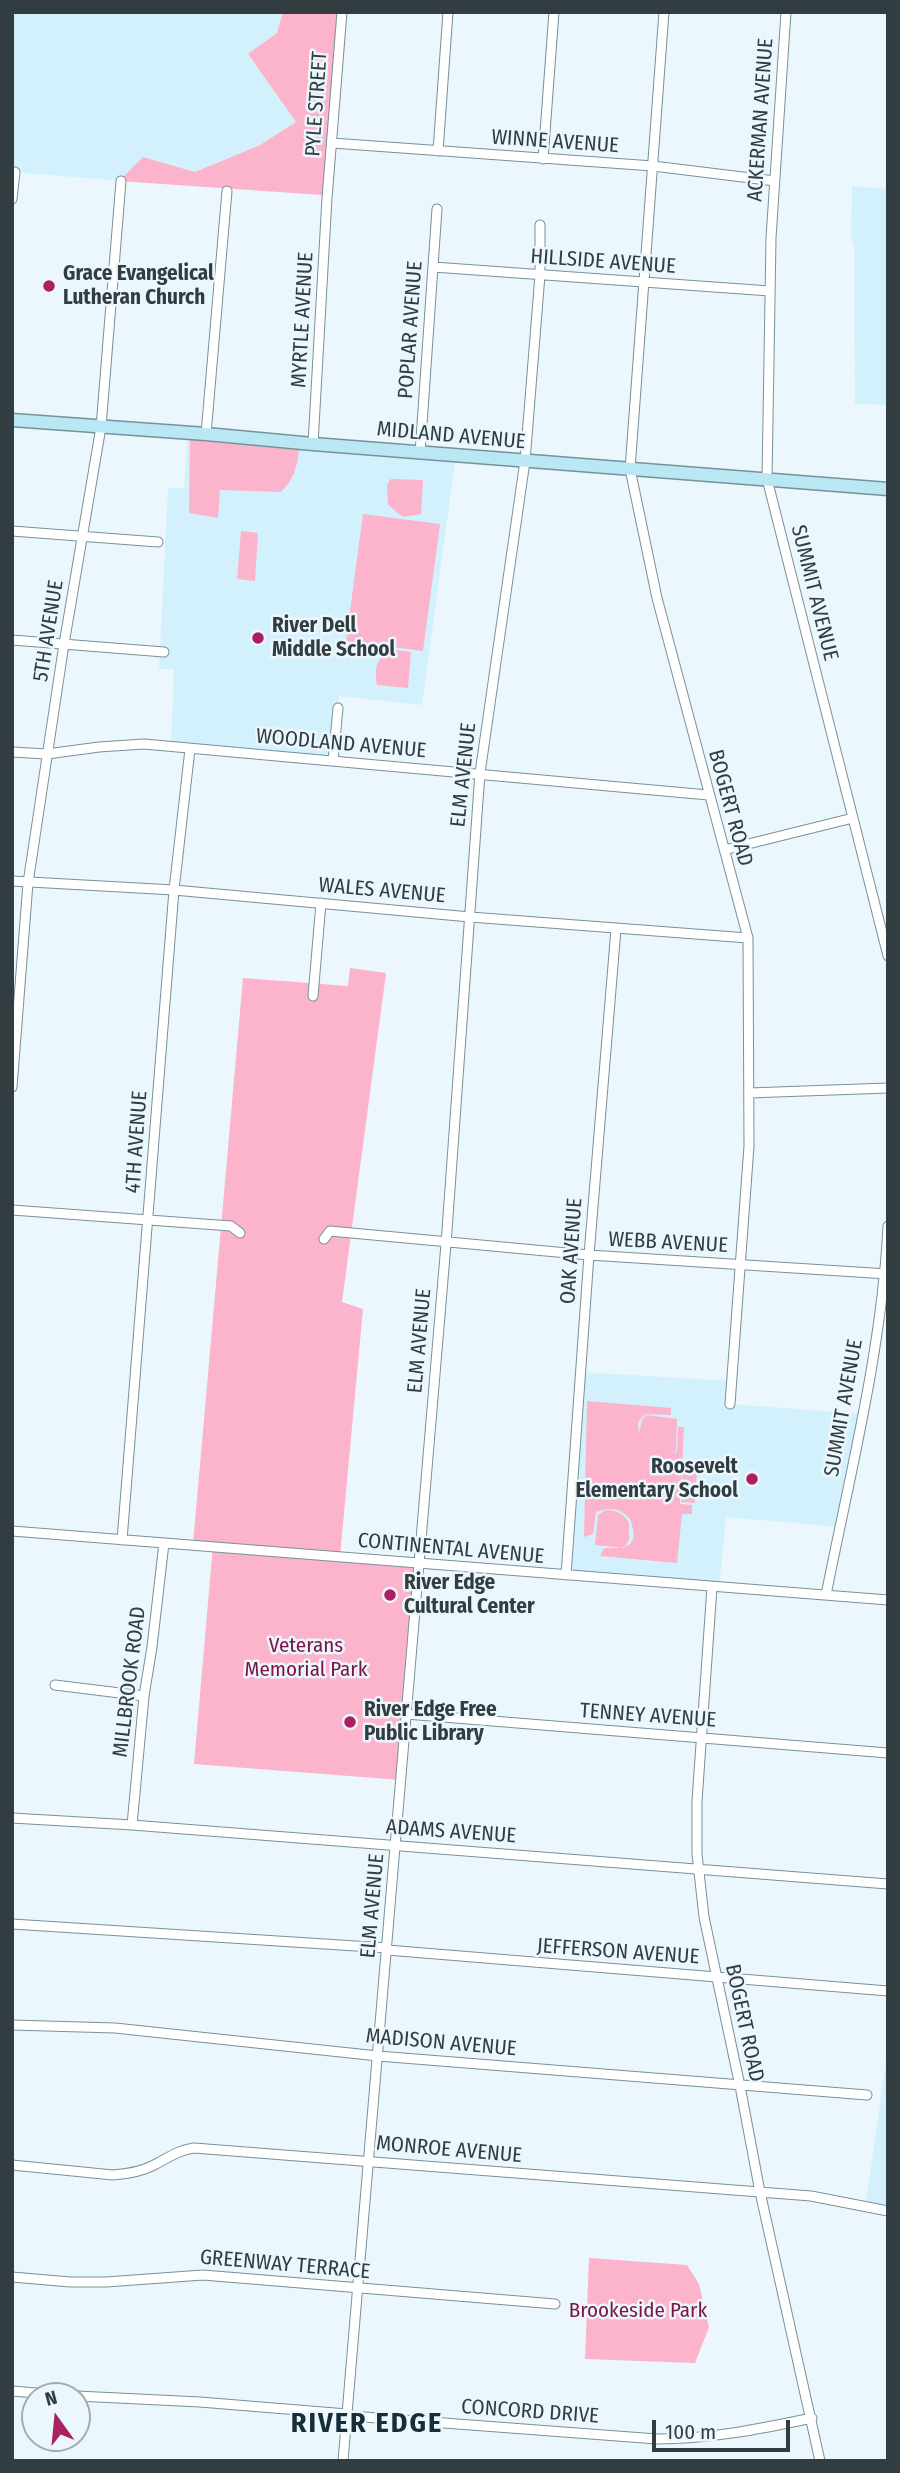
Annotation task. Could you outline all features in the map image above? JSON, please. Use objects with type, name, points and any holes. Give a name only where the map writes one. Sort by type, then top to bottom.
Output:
[{"type":"street","name":"PYLE STREET","points":[[327,198],[342,12]]},
{"type":"street","points":[[438,151],[448,12]]},
{"type":"street","points":[[543,159],[554,12]]},
{"type":"street","name":"BOGERT ROAD","points":[[664,12],[630,469],[657,598],[748,938],[749,1146],[730,1404]]},
{"type":"street","name":"ACKERMAN AVENUE","points":[[771,231],[786,12]]},
{"type":"street","name":"WINNE AVENUE","points":[[332,143],[653,166],[775,181]]},
{"type":"street","points":[[12,198],[15,172]]},
{"type":"street","name":"5TH AVENUE","points":[[12,1087],[28,883],[64,644],[101,427],[121,181]]},
{"type":"street","points":[[206,434],[227,191]]},
{"type":"street","name":"MYRTLE AVENUE","points":[[313,444],[327,198]]},
{"type":"street","name":"POPLAR AVENUE","points":[[419,453],[437,209]]},
{"type":"street","name":"ELM AVENUE","points":[[343,2461],[446,1244],[480,773],[525,461],[540,275],[540,225]]},
{"type":"street","name":"SUMMIT AVENUE","points":[[771,231],[767,479],[888,956]]},
{"type":"street","name":"HILLSIDE AVENUE","points":[[433,267],[770,292]]},
{"type":"street","name":"MIDLAND AVENUE","points":[[12,420],[888,489]]},
{"type":"street","points":[[12,531],[158,542]]},
{"type":"street","points":[[12,640],[164,652]]},
{"type":"street","points":[[333,761],[338,708]]},
{"type":"street","name":"WOODLAND AVENUE","points":[[12,752],[47,754],[144,744],[708,795]]},
{"type":"street","name":"4TH AVENUE","points":[[122,1539],[174,890],[190,748]]},
{"type":"street","points":[[723,850],[853,818]]},
{"type":"street","name":"WALES AVENUE","points":[[12,881],[174,890],[470,917],[748,938]]},
{"type":"street","points":[[313,996],[321,903]]},
{"type":"street","name":"OAK AVENUE","points":[[566,1575],[616,929]]},
{"type":"street","points":[[748,1093],[888,1088]]},
{"type":"street","points":[[12,1210],[231,1226],[240,1233]]},
{"type":"street","name":"SUMMIT AVENUE","points":[[825,1595],[887,1274],[888,1226]]},
{"type":"street","name":"WEBB AVENUE","points":[[324,1239],[330,1231],[446,1244],[887,1274]]},
{"type":"street","name":"CONTINENTAL AVENUE","points":[[12,1531],[888,1600]]},
{"type":"street","name":"MILLBROOK ROAD","points":[[132,1825],[144,1696],[164,1543]]},
{"type":"street","name":"BOGERT ROAD","points":[[712,1587],[697,1801],[699,1869],[716,1977],[760,2192],[820,2461]]},
{"type":"street","points":[[55,1685],[144,1696]]},
{"type":"street","name":"TENNEY AVENUE","points":[[406,1714],[888,1753]]},
{"type":"street","name":"ADAMS AVENUE","points":[[12,1818],[888,1884]]},
{"type":"street","name":"JEFFERSON AVENUE","points":[[12,1924],[387,1949],[888,1991]]},
{"type":"street","name":"MADISON AVENUE","points":[[12,2025],[114,2028],[378,2056],[867,2095]]},
{"type":"street","name":"MONROE AVENUE","points":[[12,2165],[113,2175],[128,2174],[152,2166],[173,2153],[194,2148],[811,2196],[888,2211]]},
{"type":"street","name":"GREENWAY TERRACE","points":[[12,2277],[106,2282],[203,2275],[555,2304]]},
{"type":"street","name":"CONCORD DRIVE","points":[[91,2397],[200,2402],[617,2437],[675,2439],[734,2434],[811,2418]]},
{"type":"shaded area","points":[[12,12],[283,12],[277,33],[248,55],[296,122],[260,145],[195,172],[143,157],[121,181],[12,172]]},
{"type":"shaded area","points":[[852,186],[888,189],[888,405],[855,404]]},
{"type":"shaded area","points":[[188,432],[455,462],[422,705],[339,696],[333,761],[171,747],[174,669],[159,669],[168,488],[184,488]]},
{"type":"shaded area","points":[[580,1372],[732,1381],[731,1404],[862,1414],[839,1527],[726,1517],[719,1588],[566,1575]]},
{"type":"shaded area","points":[[888,2048],[888,2211],[865,2208]]},
{"type":"green space","points":[[283,12],[342,12],[332,143],[322,195],[119,181],[143,157],[195,172],[260,145],[296,122],[248,54],[277,33]]},
{"type":"green space","points":[[190,440],[299,450],[292,478],[281,492],[220,490],[218,518],[189,513]]},
{"type":"green space","points":[[391,479],[423,480],[421,514],[403,517],[388,505],[387,485]]},
{"type":"green space","points":[[363,514],[440,524],[423,651],[346,641]]},
{"type":"green space","points":[[241,531],[258,533],[255,581],[237,579]]},
{"type":"green space","points":[[395,650],[411,652],[408,688],[377,685],[376,673],[380,659]]},
{"type":"green space","name":"Veterans Memorial Park","points":[[350,968],[386,973],[342,1302],[363,1309],[340,1556],[417,1562],[401,1780],[194,1764],[213,1545],[193,1544],[243,978],[348,986]]},
{"type":"green space","points":[[587,1401],[671,1408],[671,1415],[645,1414],[638,1422],[639,1433],[646,1415],[677,1419],[676,1451],[672,1453],[677,1452],[678,1427],[684,1427],[680,1504],[692,1505],[692,1514],[682,1514],[677,1563],[600,1556],[604,1548],[620,1548],[630,1544],[634,1535],[630,1519],[614,1510],[596,1512],[593,1534],[584,1537]]},
{"type":"green space","points":[[683,1468],[697,1468],[695,1503],[681,1502]]},
{"type":"green space","points":[[606,1510],[620,1513],[629,1523],[629,1540],[624,1548],[595,1545],[598,1515]]},
{"type":"green space","name":"Brookeside Park","points":[[589,2258],[687,2265],[699,2284],[709,2327],[695,2363],[585,2359]]},
{"type":"place","name":"Grace Evangelical Lutheran Church","points":[[49,286]]},
{"type":"place","name":"River Dell Middle School","points":[[258,638]]},
{"type":"place","name":"Roosevelt Elementary School","points":[[752,1479]]},
{"type":"place","name":"River Edge Cultural Center","points":[[390,1595]]},
{"type":"place","name":"River Edge Free Public Library","points":[[350,1722]]},
{"type":"district","name":"RIVER EDGE","points":[[367,2424]]}]
